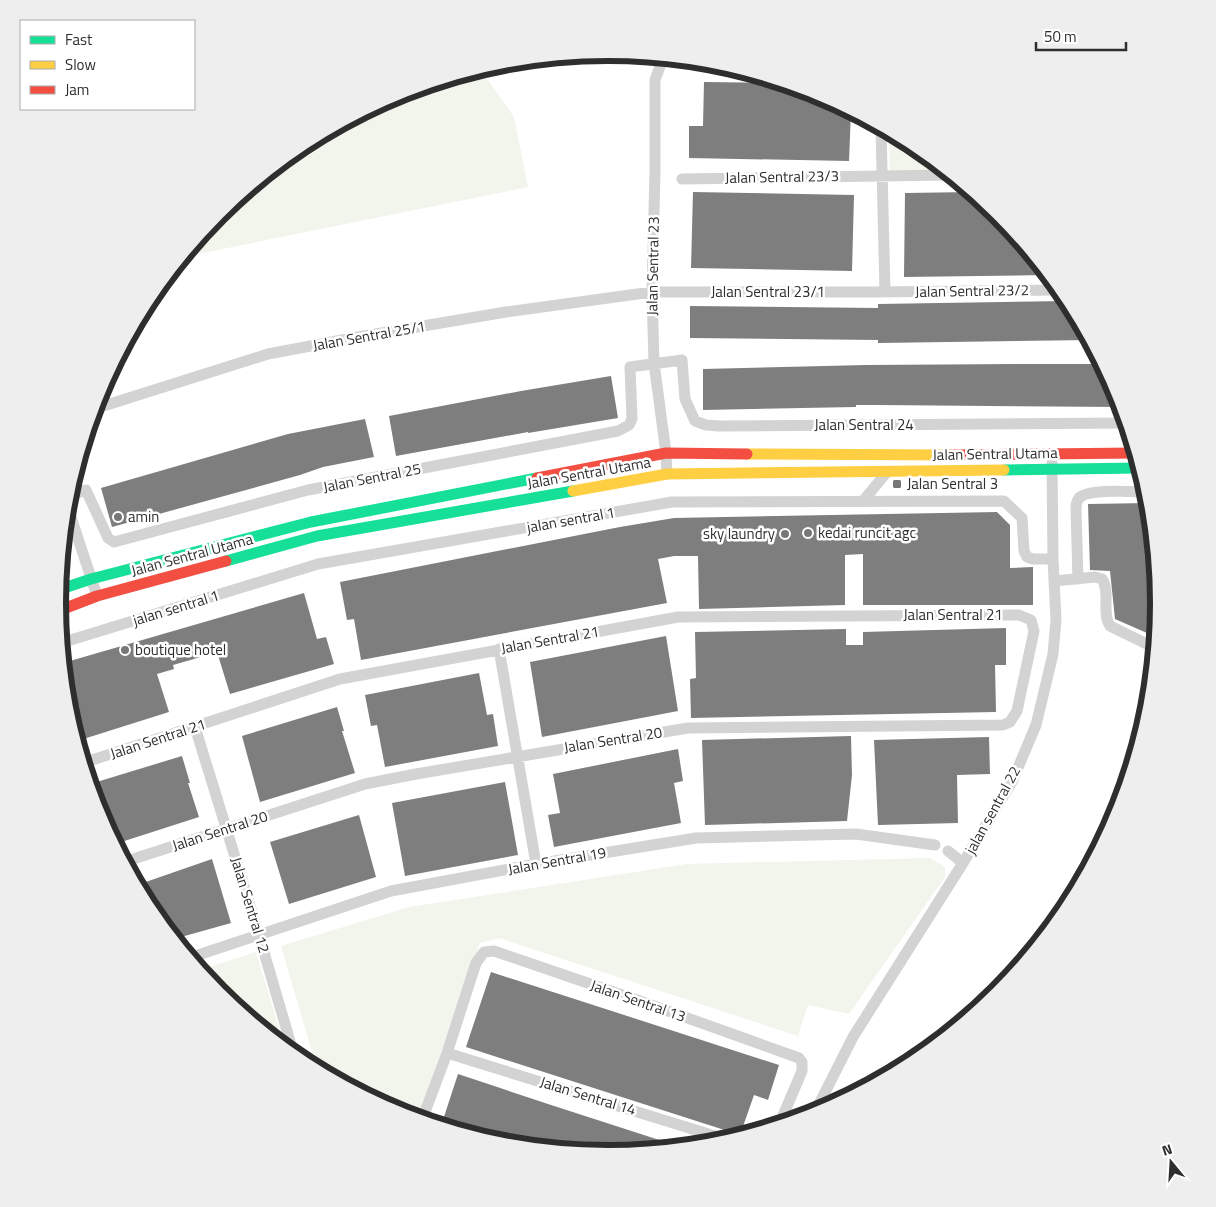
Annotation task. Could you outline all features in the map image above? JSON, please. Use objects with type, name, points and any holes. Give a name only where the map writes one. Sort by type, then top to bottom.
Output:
[{"type":"street","name":"Jalan Sentral 23","points":[[662,64],[655,80],[652,292],[654,363],[667,474]]},
{"type":"street","points":[[881,135],[885,292]]},
{"type":"street","name":"Jalan Sentral 23/3","points":[[682,179],[941,175]]},
{"type":"street","name":"Jalan Sentral 23/2","points":[[885,292],[1050,290]]},
{"type":"street","name":"Jalan Sentral 23/1","points":[[652,292],[885,292]]},
{"type":"street","name":"Jalan Sentral 25/1","points":[[103,406],[268,354],[497,314],[652,292]]},
{"type":"street","name":"Jalan Sentral 24","points":[[654,363],[682,360],[684,399],[695,421],[706,425],[1119,423]]},
{"type":"street","name":"Jalan Sentral 25","points":[[77,493],[86,490],[108,538],[114,542],[308,490],[618,431],[629,425],[632,419],[630,367],[654,363]]},
{"type":"street","name":"Jalan Sentral Utama","points":[[66,587],[91,579],[311,522],[666,453],[1052,454],[1128,452]]},
{"type":"street","name":"jalan sentral 22","points":[[820,1102],[853,1038],[1012,782],[1036,725],[1053,654],[1056,620],[1053,559],[1052,454]]},
{"type":"street","name":"Jalan Sentral Utama","points":[[66,608],[97,596],[317,536],[667,474],[1133,468]]},
{"type":"street","points":[[863,501],[887,472]]},
{"type":"street","points":[[1078,578],[1076,510],[1080,497],[1087,493],[1096,492],[1139,492]]},
{"type":"street","name":"jalan sentral 1","points":[[67,639],[318,564],[672,502],[1004,501],[1022,518],[1024,551],[1027,557],[1033,559],[1053,559]]},
{"type":"street","points":[[72,521],[97,596]]},
{"type":"street","points":[[1054,581],[1095,577],[1102,579],[1105,585],[1107,620],[1110,626],[1149,645]]},
{"type":"street","name":"Jalan Sentral 21","points":[[89,761],[340,679],[678,617],[1019,615],[1031,620]]},
{"type":"street","name":"Jalan Sentral 20","points":[[130,860],[366,784],[518,756],[688,728],[1003,725],[1010,722],[1017,710],[1034,631],[1031,620]]},
{"type":"street","points":[[499,650],[536,864]]},
{"type":"street","name":"Jalan Sentral 12","points":[[195,726],[260,934],[291,1043]]},
{"type":"street","name":"Jalan Sentral 19","points":[[196,956],[391,891],[536,864],[696,838],[856,834],[935,846]]},
{"type":"street","points":[[948,851],[963,863]]},
{"type":"street","name":"Jalan Sentral 13","points":[[447,1053],[476,962],[484,952],[494,951],[799,1058],[802,1062],[802,1071],[782,1117]]},
{"type":"street","points":[[424,1113],[447,1053]]},
{"type":"street","name":"Jalan Sentral 14","points":[[447,1053],[713,1135]]},
{"type":"shaded area","points":[[485,76],[514,117],[528,187],[193,255],[250,196],[278,173],[337,134],[368,117],[400,103],[434,90]]},
{"type":"shaded area","points":[[889,140],[940,174],[890,176]]},
{"type":"shaded area","points":[[930,858],[945,867],[945,877],[849,1014],[808,1005],[798,1036],[499,938],[480,943],[420,1112],[368,1090],[314,1058],[281,946],[409,907],[687,864]]},
{"type":"shaded area","points":[[256,952],[282,1036],[250,1011],[207,968]]},
{"type":"building","points":[[704,82],[757,83],[816,103],[851,118],[849,161],[689,158],[689,126],[703,126]]},
{"type":"building","points":[[693,192],[854,195],[852,271],[691,268]]},
{"type":"building","points":[[961,192],[1016,246],[1040,275],[904,277],[905,193]]},
{"type":"building","points":[[1058,301],[1082,340],[878,343],[878,340],[690,338],[690,306],[878,308],[878,304]]},
{"type":"building","points":[[1094,364],[1113,407],[856,405],[856,407],[703,410],[703,369],[866,365]]},
{"type":"building","points":[[611,376],[618,418],[396,456],[389,416]]},
{"type":"building","points":[[365,419],[374,457],[323,467],[112,527],[101,488],[288,434]]},
{"type":"building","points":[[1141,503],[1149,568],[1149,634],[1115,619],[1110,571],[1090,570],[1088,504]]},
{"type":"building","points":[[997,512],[1010,525],[1010,568],[1033,567],[1033,605],[863,605],[863,554],[845,555],[845,605],[699,609],[698,556],[674,556],[658,559],[667,603],[361,660],[354,619],[347,620],[340,582],[674,518]]},
{"type":"building","points":[[304,593],[317,639],[326,637],[334,664],[230,694],[217,652],[173,665],[174,669],[157,674],[169,712],[83,739],[69,661]]},
{"type":"building","points":[[1006,628],[1006,665],[995,665],[996,712],[691,718],[690,679],[696,678],[695,632],[846,629],[846,645],[863,645],[863,632]]},
{"type":"building","points":[[666,636],[678,711],[542,737],[530,662]]},
{"type":"building","points":[[479,673],[487,715],[493,714],[498,746],[385,767],[377,725],[371,726],[365,695]]},
{"type":"building","points":[[337,707],[355,773],[260,802],[242,736]]},
{"type":"building","points":[[851,736],[852,775],[847,821],[705,825],[702,740]]},
{"type":"building","points":[[989,737],[990,774],[957,775],[958,823],[878,825],[874,740]]},
{"type":"building","points":[[678,749],[683,781],[674,783],[681,823],[554,847],[548,815],[560,813],[553,774]]},
{"type":"building","points":[[182,756],[199,817],[121,842],[96,782]]},
{"type":"building","points":[[505,782],[518,855],[405,876],[392,803]]},
{"type":"building","points":[[359,815],[376,877],[289,904],[270,842]]},
{"type":"building","points":[[212,859],[231,923],[181,937],[143,883]]},
{"type":"building","points":[[491,972],[779,1065],[768,1100],[754,1095],[742,1128],[729,1131],[466,1047]]},
{"type":"building","points":[[458,1074],[667,1142],[608,1146],[573,1145],[502,1135],[443,1120]]},
{"type":"traffic: fast","points":[[1004,470],[1133,468]]},
{"type":"traffic: fast","points":[[66,587],[91,579],[311,522],[537,478]]},
{"type":"traffic: fast","points":[[226,561],[317,536],[573,491]]},
{"type":"traffic: slow","points":[[747,454],[950,455]]},
{"type":"traffic: slow","points":[[573,491],[667,474],[1004,470]]},
{"type":"traffic: jam","points":[[537,478],[666,453],[747,454]]},
{"type":"traffic: jam","points":[[950,455],[1129,453]]},
{"type":"traffic: jam","points":[[66,608],[97,596],[226,561]]},
{"type":"place","name":"Jalan Sentral 3","points":[[897,484]]},
{"type":"place","name":"amin","points":[[118,517]]},
{"type":"place","name":"kedai runcit agc","points":[[808,533]]},
{"type":"place","name":"sky laundry","points":[[785,534]]},
{"type":"place","name":"boutique hotel","points":[[125,650]]}]
